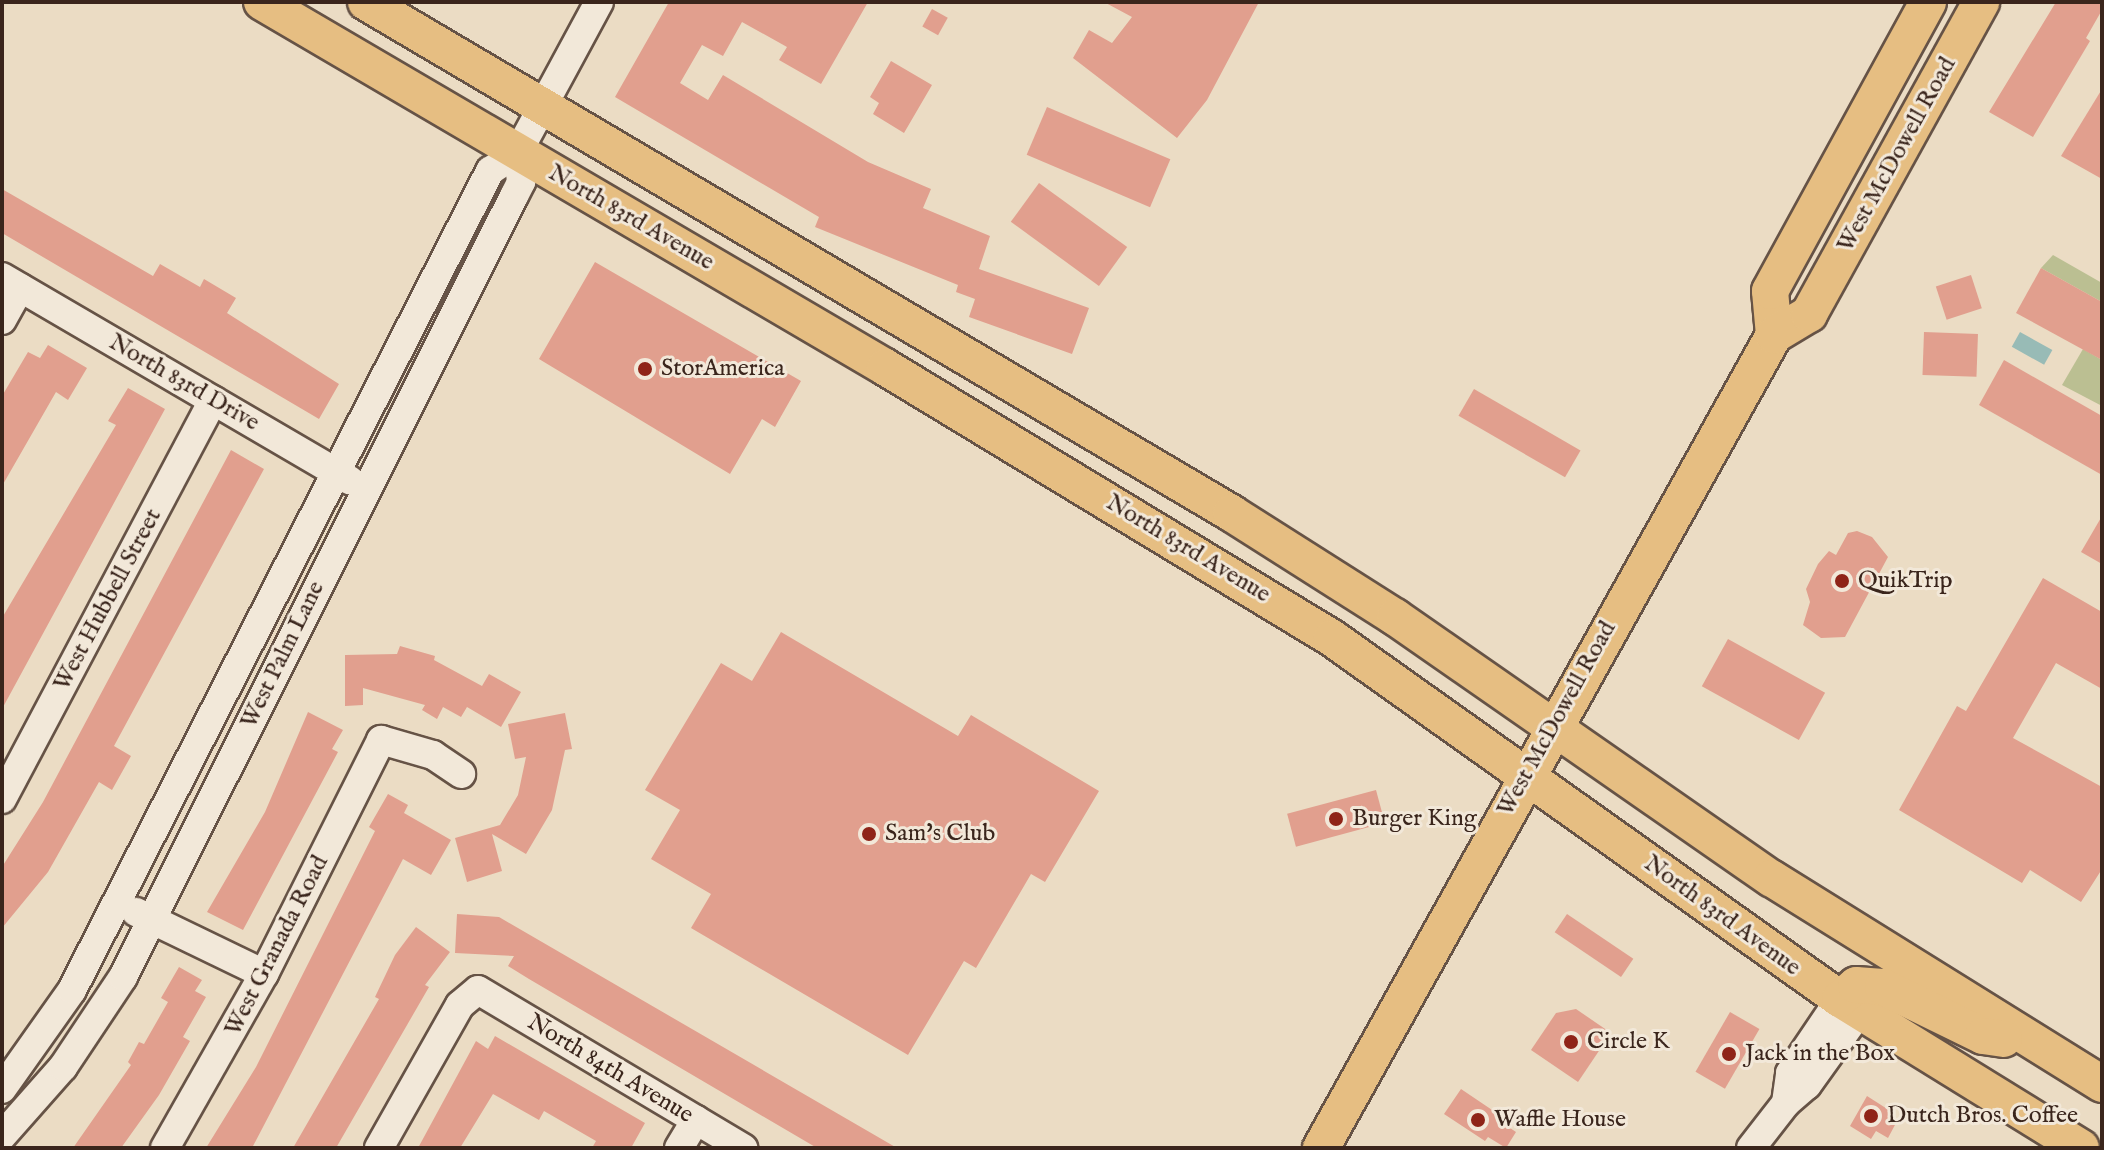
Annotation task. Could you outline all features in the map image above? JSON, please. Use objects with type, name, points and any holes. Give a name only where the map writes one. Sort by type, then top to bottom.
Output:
[{"type":"main road","name":"North 83rd Avenue","points":[[262,2],[885,367],[1332,638],[1527,772],[1850,1005],[2081,1148]]},
{"type":"main road","points":[[366,2],[543,104],[1304,558],[1553,725],[1771,878],[2090,1076]]},
{"type":"main road","name":"West McDowell Road","points":[[1774,335],[1770,291],[1928,2]]},
{"type":"main road","name":"West McDowell Road","points":[[1321,1148],[1553,725],[1774,335],[1809,314],[1981,2]]},
{"type":"main road","points":[[885,367],[910,322]]},
{"type":"main road","points":[[1850,1005],[1856,985],[1883,987],[1983,1036],[2033,1042]]},
{"type":"street","name":"West Palm Lane","points":[[2,1089],[46,1033],[117,903],[490,171],[518,152],[599,2]]},
{"type":"street","name":"West Palm Lane","points":[[2,1136],[91,1029],[151,920],[521,182],[518,152]]},
{"type":"street","name":"North 83rd Drive","points":[[11,282],[365,488]]},
{"type":"street","points":[[2,320],[11,282]]},
{"type":"street","name":"West Hubbell Street","points":[[2,799],[213,400]]},
{"type":"street","name":"West Granada Road","points":[[165,1148],[264,974],[381,740],[433,755],[461,774]]},
{"type":"street","points":[[117,903],[264,974]]},
{"type":"street","name":"North 84th Avenue","points":[[379,1148],[460,1005],[478,990],[743,1148]]},
{"type":"street","points":[[1751,1148],[1786,1103],[1790,1073],[1850,1005]]},
{"type":"street","points":[[679,1148],[696,1120]]},
{"type":"green space","points":[[2053,255],[2102,283],[2102,302],[2041,268]]},
{"type":"green space","points":[[2083,349],[2102,360],[2102,406],[2062,385]]},
{"type":"water","points":[[2020,332],[2052,350],[2044,365],[2012,347]]},
{"type":"building","points":[[669,2],[868,2],[821,84],[779,60],[787,47],[742,22],[723,56],[702,45],[680,83],[708,100],[723,75],[868,162],[931,189],[923,208],[990,236],[979,269],[1089,308],[1072,354],[969,317],[975,299],[956,292],[958,285],[815,227],[819,217],[615,97]]},
{"type":"building","points":[[1104,2],[1259,2],[1207,100],[1177,138],[1073,58],[1089,30],[1112,43],[1132,17]]},
{"type":"building","points":[[2056,2],[2102,2],[2102,10],[2086,38],[2090,41],[2033,137],[1989,112]]},
{"type":"building","points":[[932,9],[948,18],[938,35],[922,26]]},
{"type":"building","points":[[891,61],[932,85],[904,133],[873,114],[879,103],[870,97]]},
{"type":"building","points":[[2102,89],[2102,179],[2061,156]]},
{"type":"building","points":[[1047,107],[1170,159],[1150,207],[1027,155]]},
{"type":"building","points":[[1039,183],[1127,247],[1099,286],[1011,222]]},
{"type":"building","points":[[2,189],[153,276],[160,264],[200,287],[204,279],[236,298],[227,313],[339,384],[319,419],[2,233]]},
{"type":"building","points":[[595,262],[801,381],[775,427],[762,419],[730,474],[539,359]]},
{"type":"building","points":[[2041,268],[2102,302],[2102,360],[2016,313]]},
{"type":"building","points":[[1971,275],[1982,308],[1947,320],[1936,286]]},
{"type":"building","points":[[1924,332],[1978,334],[1976,377],[1922,375]]},
{"type":"building","points":[[48,345],[87,368],[68,400],[56,392],[2,486],[2,396],[28,352],[40,358]]},
{"type":"building","points":[[2004,360],[2102,416],[2102,475],[1979,405]]},
{"type":"building","points":[[128,388],[165,409],[2,709],[2,618],[116,425],[108,421]]},
{"type":"building","points":[[1474,389],[1581,451],[1565,477],[1458,416]]},
{"type":"building","points":[[231,450],[264,469],[114,746],[131,756],[112,790],[99,782],[48,872],[2,928],[2,867],[43,802]]},
{"type":"building","points":[[2102,516],[2102,564],[2081,552]]},
{"type":"building","name":"QuikTrip","points":[[1857,531],[1872,537],[1888,557],[1845,637],[1821,638],[1803,625],[1810,602],[1806,589],[1818,564],[1829,551],[1836,555],[1848,533]]},
{"type":"building","points":[[2043,578],[2102,612],[2102,689],[2056,663],[2013,738],[2102,787],[2102,869],[2081,902],[2030,870],[2022,883],[1899,810],[1957,706],[1966,711]]},
{"type":"building","name":"Sam's Club","points":[[781,632],[958,736],[971,715],[1099,791],[1045,882],[1031,874],[976,968],[964,961],[908,1055],[691,928],[711,894],[651,859],[680,810],[645,790],[721,663],[752,681]]},
{"type":"building","points":[[1728,639],[1825,693],[1799,740],[1702,686]]},
{"type":"building","points":[[400,646],[435,656],[434,660],[482,686],[489,674],[521,692],[501,727],[467,707],[461,717],[443,707],[437,719],[422,710],[425,705],[363,688],[363,705],[345,706],[345,655],[397,654]]},
{"type":"building","points":[[308,712],[343,730],[332,749],[338,752],[243,930],[207,912],[265,812]]},
{"type":"building","points":[[565,713],[572,749],[565,750],[552,810],[526,854],[492,834],[502,871],[467,882],[455,838],[500,825],[518,795],[526,757],[515,759],[508,724]]},
{"type":"building","name":"Burger King","points":[[1376,790],[1385,823],[1296,847],[1287,814]]},
{"type":"building","points":[[388,794],[408,805],[404,813],[451,840],[431,875],[403,859],[252,1148],[206,1148],[256,1067],[375,831],[369,827]]},
{"type":"building","points":[[457,914],[499,917],[897,1148],[817,1148],[508,966],[514,956],[455,953]]},
{"type":"building","name":"Circle K","points":[[1567,914],[1633,959],[1621,977],[1555,932]]},
{"type":"building","points":[[416,927],[450,952],[425,985],[429,987],[336,1148],[293,1148],[379,999],[375,997],[395,955]]},
{"type":"building","points":[[179,967],[202,980],[195,991],[206,997],[183,1037],[190,1041],[159,1095],[121,1148],[73,1148],[131,1065],[128,1062],[139,1042],[144,1044],[168,1002],[161,998]]},
{"type":"building","name":"Circle K","points":[[1576,1009],[1611,1033],[1578,1082],[1531,1050],[1556,1013]]},
{"type":"building","name":"Jack in the Box","points":[[1730,1012],[1759,1029],[1725,1089],[1696,1072]]},
{"type":"building","points":[[495,1036],[645,1123],[631,1148],[592,1148],[596,1141],[544,1111],[539,1120],[493,1094],[460,1148],[418,1148],[476,1041],[488,1049]]},
{"type":"building","name":"Waffle House","points":[[1461,1089],[1504,1118],[1501,1122],[1516,1132],[1506,1148],[1488,1137],[1485,1141],[1444,1114]]},
{"type":"building","name":"Dutch Bros. Coffee","points":[[1867,1096],[1892,1112],[1888,1118],[1896,1123],[1888,1138],[1876,1131],[1871,1139],[1850,1126]]},
{"type":"place","name":"StorAmerica","points":[[645,369]]},
{"type":"place","name":"QuikTrip","points":[[1842,581]]},
{"type":"place","name":"Burger King","points":[[1336,819]]},
{"type":"place","name":"Sam's Club","points":[[869,834]]},
{"type":"place","name":"Circle K","points":[[1571,1042]]},
{"type":"place","name":"Jack in the Box","points":[[1729,1054]]},
{"type":"place","name":"Dutch Bros. Coffee","points":[[1871,1116]]},
{"type":"place","name":"Waffle House","points":[[1478,1120]]}]
